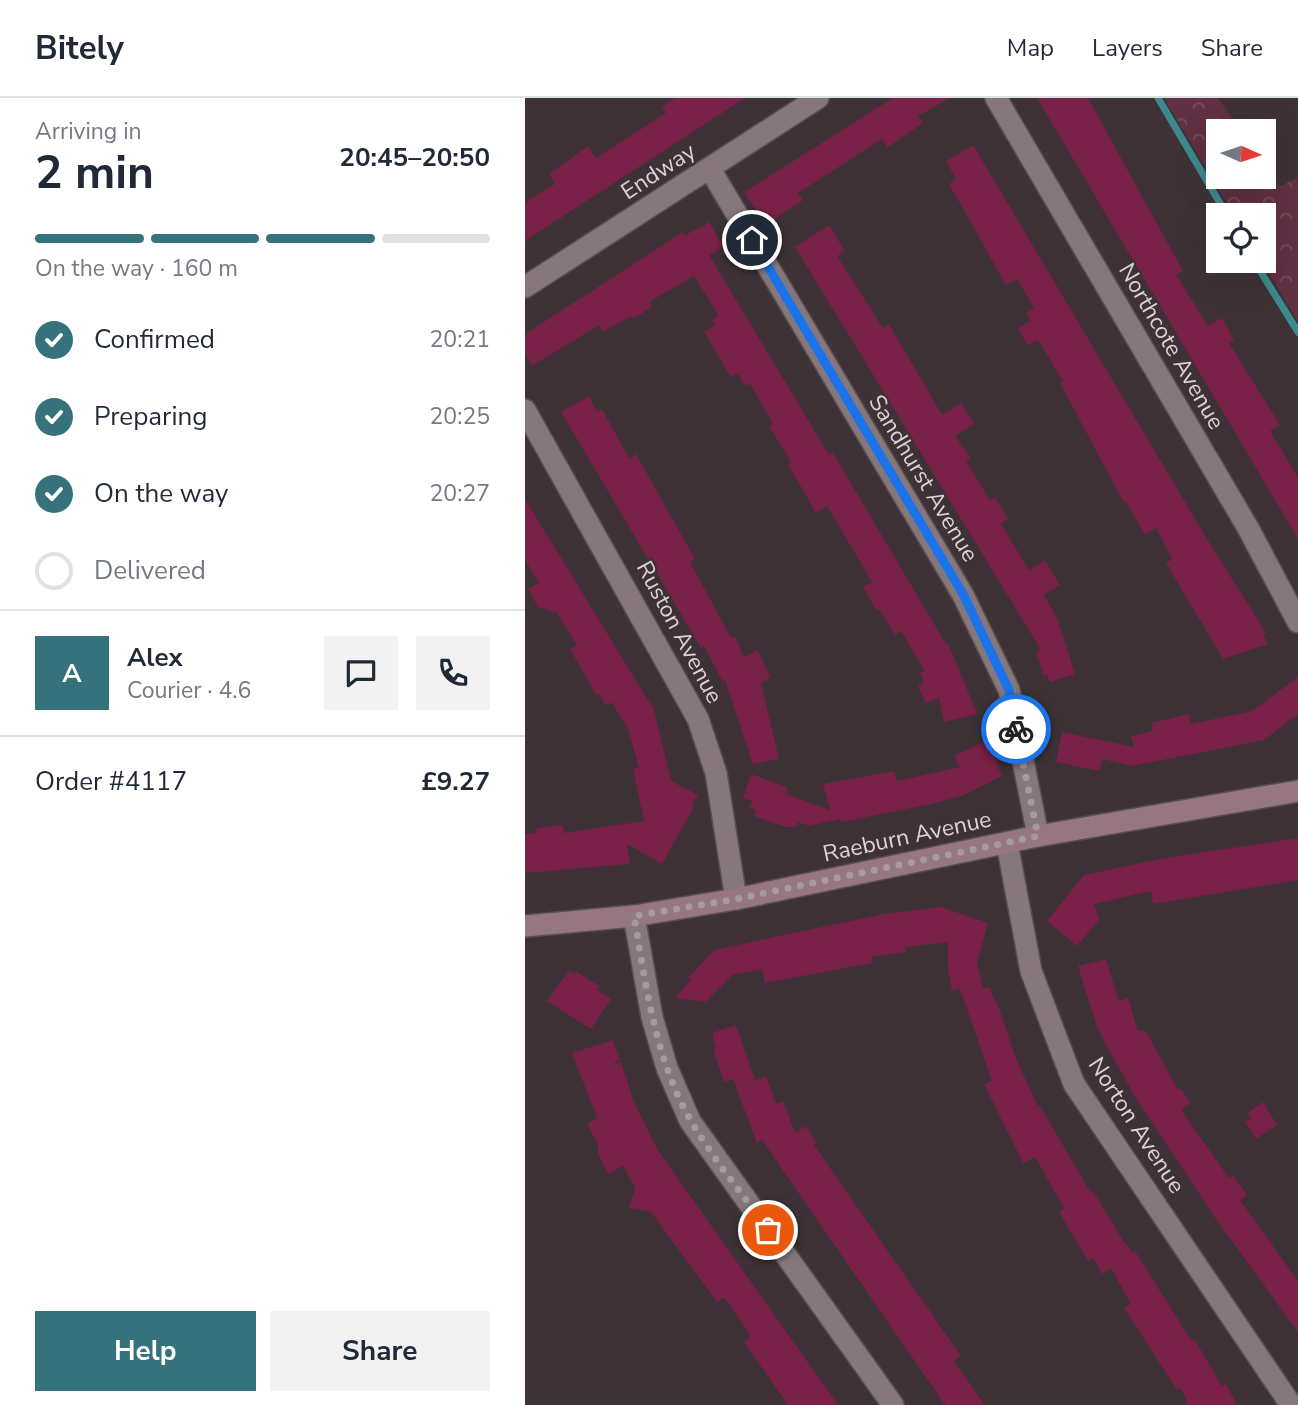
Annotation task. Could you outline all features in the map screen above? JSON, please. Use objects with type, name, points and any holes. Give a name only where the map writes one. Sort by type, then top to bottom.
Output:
[{"type":"street","name":"Endway","points":[[525,287],[818,98]]},
{"type":"street","name":"Northcote Avenue","points":[[996,98],[1248,528],[1298,622]]},
{"type":"street","name":"Sandhurst Avenue","points":[[710,169],[963,594],[1009,690],[1038,836]]},
{"type":"street","name":"Ruston Avenue","points":[[525,410],[698,719],[716,773],[736,899]]},
{"type":"street","name":"Raeburn Avenue","points":[[525,926],[634,916],[736,899],[1038,836],[1298,791]]},
{"type":"street","name":"Norton Avenue","points":[[1007,843],[1031,971],[1074,1084],[1291,1405]]},
{"type":"street","points":[[634,916],[656,1030],[667,1068],[690,1121],[893,1405]]},
{"type":"green space","points":[[1164,98],[1218,98],[1233,119],[1206,119],[1206,168]]},
{"type":"green space","points":[[1298,177],[1298,321],[1269,273],[1276,273],[1276,203],[1227,203],[1218,189],[1276,189],[1276,181],[1280,187]]},
{"type":"building","points":[[675,98],[745,98],[525,241],[525,202],[555,184],[549,174],[588,146],[596,158],[666,113],[662,107]]},
{"type":"building","points":[[893,98],[950,98],[918,116],[923,123],[887,148],[882,139],[798,193],[803,200],[765,225],[744,192]]},
{"type":"building","points":[[1037,98],[1088,98],[1183,271],[1176,275],[1208,326],[1222,318],[1234,340],[1229,343],[1280,425],[1270,431],[1298,477],[1298,539]]},
{"type":"building","points":[[973,145],[1207,539],[1266,633],[1263,635],[1268,644],[1223,659],[1166,563],[1172,559],[1156,528],[1145,535],[1126,502],[1124,503],[1060,383],[1063,381],[1038,340],[1027,345],[1018,328],[1031,321],[1026,313],[1034,308],[1017,279],[1006,285],[949,184],[956,179],[946,161]]},
{"type":"building","points":[[709,222],[724,247],[709,255],[829,455],[833,453],[946,644],[948,643],[977,714],[944,722],[939,698],[926,703],[918,686],[924,683],[920,673],[925,671],[901,631],[895,635],[879,609],[876,610],[863,587],[872,582],[827,506],[816,513],[788,464],[791,462],[769,426],[773,424],[751,385],[743,384],[738,373],[731,377],[704,332],[715,325],[712,320],[719,316],[694,276],[649,302],[652,307],[633,319],[631,316],[603,332],[599,325],[532,366],[525,354],[525,334],[683,232],[684,236]]},
{"type":"building","points":[[829,225],[845,251],[837,256],[883,328],[889,324],[942,415],[961,403],[974,424],[955,436],[971,458],[966,461],[990,500],[995,497],[1008,519],[1001,523],[1002,526],[1029,570],[1045,560],[1060,585],[1044,595],[1058,620],[1075,674],[1050,682],[1047,674],[1044,676],[1036,652],[1041,650],[795,247]]},
{"type":"building","points":[[589,396],[597,412],[602,409],[629,458],[636,454],[695,559],[690,562],[731,638],[735,636],[744,657],[758,650],[770,677],[761,683],[779,759],[753,764],[725,680],[723,682],[704,646],[701,648],[561,412]]},
{"type":"building","points":[[525,499],[654,710],[671,781],[698,795],[662,864],[627,844],[630,864],[525,873],[525,834],[537,833],[536,828],[563,825],[564,833],[644,821],[633,769],[639,768],[628,729],[612,703],[605,704],[599,694],[596,695],[570,649],[577,645],[557,613],[538,607],[528,589],[539,583],[525,560]]},
{"type":"building","points":[[1298,677],[1298,714],[1264,740],[1132,766],[1102,759],[1099,771],[1056,762],[1062,732],[1134,747],[1131,736],[1153,731],[1151,723],[1189,714],[1191,724],[1252,711]]},
{"type":"building","points":[[988,740],[1002,776],[962,796],[931,804],[841,822],[840,819],[809,826],[798,822],[796,827],[786,827],[754,816],[756,810],[749,807],[752,801],[743,798],[751,774],[787,787],[786,794],[830,810],[823,784],[894,771],[897,781],[960,767],[954,756]]},
{"type":"building","points":[[1298,838],[1298,880],[1153,904],[1151,891],[1094,904],[1099,920],[1077,946],[1047,921],[1084,875],[1165,858]]},
{"type":"building","points":[[941,907],[988,923],[977,963],[983,989],[990,987],[995,1003],[997,1002],[1015,1056],[1038,1107],[1040,1106],[1091,1193],[1093,1191],[1124,1242],[1133,1253],[1135,1251],[1187,1334],[1192,1341],[1195,1340],[1222,1386],[1226,1384],[1237,1405],[1188,1405],[1181,1388],[1177,1390],[1124,1308],[1131,1304],[1111,1268],[1102,1274],[1093,1258],[1088,1261],[1059,1212],[1064,1208],[1035,1157],[1023,1163],[984,1084],[992,1081],[960,989],[952,991],[948,969],[948,942],[905,947],[906,952],[871,957],[872,963],[765,983],[762,969],[732,975],[705,1002],[675,998],[691,979],[688,978],[714,950],[883,914]]},
{"type":"building","points":[[1106,959],[1119,1001],[1128,998],[1138,1031],[1146,1031],[1178,1090],[1180,1088],[1191,1103],[1181,1110],[1229,1178],[1233,1175],[1247,1195],[1240,1200],[1298,1281],[1298,1332],[1216,1219],[1137,1100],[1107,1047],[1097,1027],[1078,966]]},
{"type":"building","points":[[569,971],[574,974],[576,971],[600,987],[597,990],[611,999],[591,1029],[547,1001]]},
{"type":"building","points":[[736,1025],[755,1080],[766,1076],[776,1104],[783,1101],[795,1133],[806,1126],[817,1143],[814,1145],[961,1356],[954,1361],[985,1405],[945,1405],[762,1140],[757,1143],[733,1079],[724,1082],[713,1049],[716,1048],[712,1033]]},
{"type":"building","points":[[613,1040],[620,1059],[612,1065],[621,1062],[634,1102],[657,1149],[838,1405],[788,1405],[744,1342],[751,1336],[724,1297],[717,1302],[651,1212],[629,1208],[635,1188],[623,1166],[608,1174],[587,1123],[597,1118],[572,1053]]},
{"type":"building","points":[[1263,1102],[1277,1125],[1256,1139],[1245,1122],[1251,1118],[1247,1113]]},
{"type":"waterway","points":[[1158,98],[1220,203]]},
{"type":"waterway","points":[[1261,273],[1298,332]]},
{"type":"way so far","points":[[768,1230],[690,1121],[667,1068],[652,1017],[634,916],[736,899],[1038,836],[1016,729]]},
{"type":"route","points":[[752,240],[963,594],[1009,690],[1016,729]]}]
